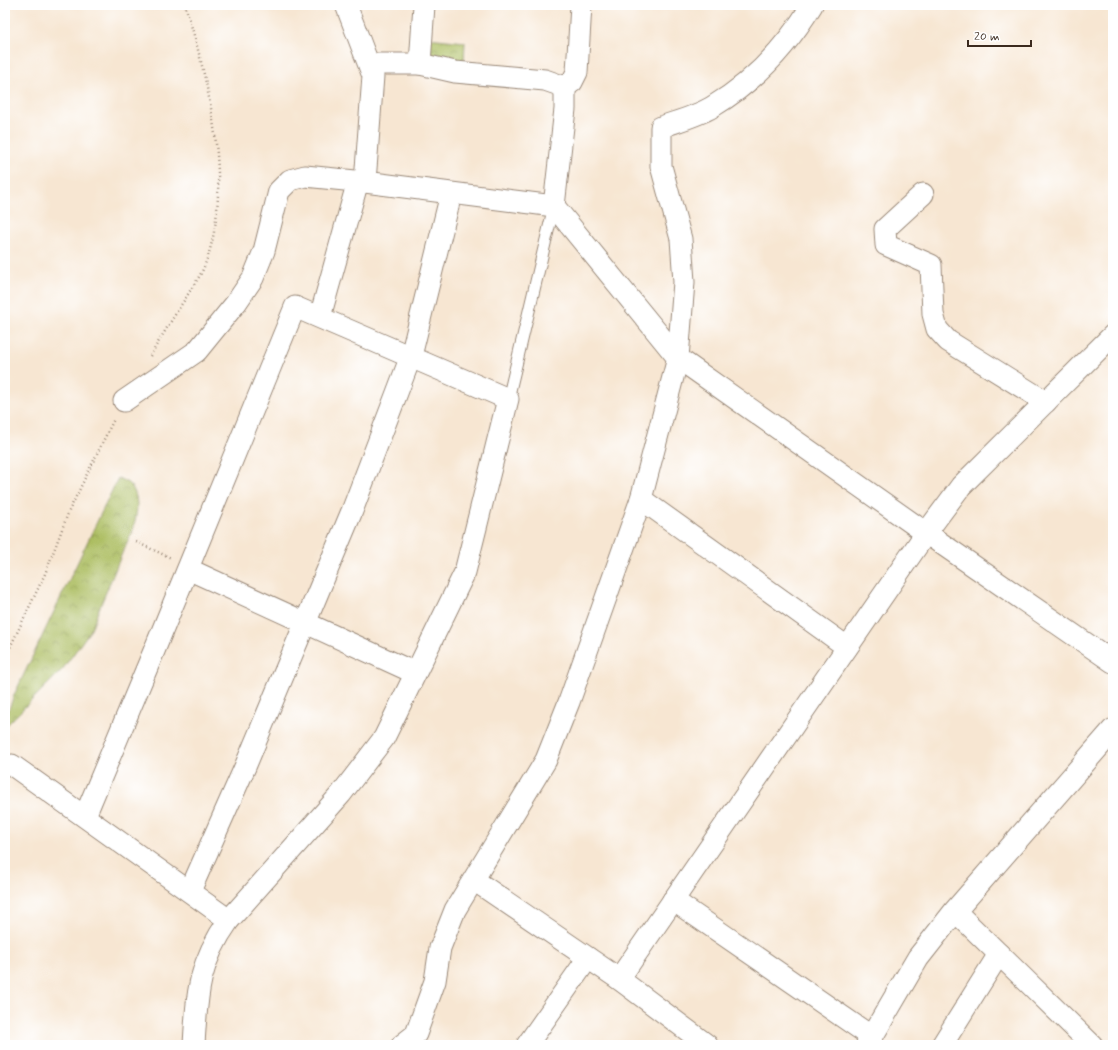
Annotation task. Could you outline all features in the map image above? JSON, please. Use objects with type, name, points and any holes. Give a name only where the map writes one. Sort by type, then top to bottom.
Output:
[{"type":"street","points":[[320,317],[362,181],[373,76],[346,5]]},
{"type":"street","points":[[420,64],[424,5]]},
{"type":"street","points":[[565,87],[572,82],[577,72],[581,5]]},
{"type":"street","points":[[402,1045],[416,1034],[435,981],[440,948],[455,910],[546,760],[570,702],[642,499],[678,358],[684,282],[681,239],[661,166],[661,127],[711,107],[753,78],[798,28],[812,5]]},
{"type":"street","points":[[369,64],[420,64],[455,72],[544,80],[565,87]]},
{"type":"street","points":[[554,206],[565,109],[565,87]]},
{"type":"street","points":[[124,401],[197,351],[236,303],[253,278],[264,251],[279,191],[290,180],[306,176],[362,181],[451,194],[554,206],[678,358],[926,533],[1113,662]]},
{"type":"street","points":[[190,891],[245,767],[352,511],[411,356],[451,194]]},
{"type":"street","points":[[923,194],[885,229],[886,245],[931,265],[933,314],[937,329],[948,341],[1046,402]]},
{"type":"street","points":[[85,816],[189,568],[295,306],[508,400],[465,572],[454,598],[415,673],[384,738],[341,794],[229,920],[214,941],[205,962],[196,1002],[194,1045]]},
{"type":"street","points":[[618,979],[926,533],[962,486],[1113,335]]},
{"type":"street","points":[[642,499],[847,647]]},
{"type":"street","points":[[189,568],[306,621],[415,673]]},
{"type":"street","points":[[673,900],[869,1041],[918,958],[955,911],[1113,730]]},
{"type":"street","points":[[12,764],[229,920]]},
{"type":"street","points":[[474,880],[618,979],[707,1045]]},
{"type":"street","points":[[955,911],[1092,1045]]},
{"type":"street","points":[[943,1044],[999,954]]},
{"type":"street","points":[[527,1045],[588,958]]},
{"type":"lane","points":[[508,400],[554,206]]},
{"type":"path","points":[[148,361],[204,268],[215,226],[217,195],[217,139],[205,73],[185,5]]},
{"type":"path","points":[[5,658],[45,574],[69,511],[124,401]]},
{"type":"path","points":[[136,542],[189,568]]},
{"type":"green space","points":[[428,38],[465,42],[464,61],[426,57]]},
{"type":"green space","points":[[118,478],[130,485],[135,493],[137,501],[136,518],[127,544],[90,631],[62,670],[5,727],[5,720],[14,695]]}]
